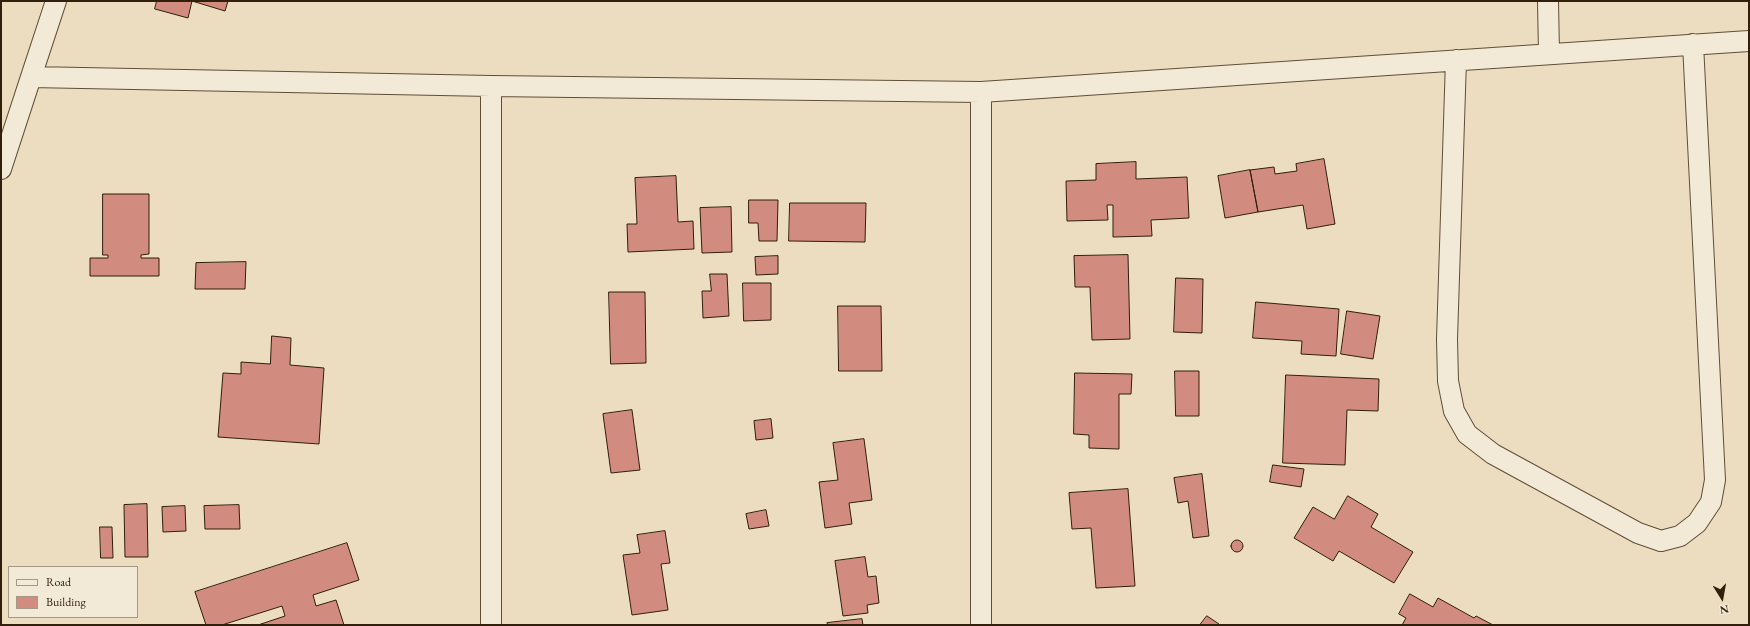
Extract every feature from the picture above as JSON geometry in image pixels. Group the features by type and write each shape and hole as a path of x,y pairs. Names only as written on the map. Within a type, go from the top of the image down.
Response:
{"street":[{"path":"1,169 56,1"},
{"path":"1548,1 1549,54"},
{"path":"31,77 491,86 980,92 1749,41"},
{"path":"1456,60 1447,339 1448,381 1454,412 1467,434 1493,454 1638,533 1661,541 1680,536 1697,523 1711,502 1715,480 1693,44"},
{"path":"491,86 491,625"},
{"path":"980,92 981,625"}],"building":[{"path":"157,1 192,1 188,18 155,9"},
{"path":"192,1 228,1 225,11"},
{"path":"1324,159 1335,224 1307,229 1303,205 1258,212 1250,170 1274,167 1275,174 1297,171 1296,164"},
{"path":"1136,162 1136,179 1187,177 1189,218 1151,220 1152,236 1113,237 1113,205 1107,205 1108,220 1067,221 1066,181 1096,180 1096,164"},
{"path":"1250,170 1258,212 1225,218 1218,176"},
{"path":"676,176 678,222 693,221 694,249 628,252 627,224 637,224 635,178"},
{"path":"103,194 149,194 149,254 141,255 141,258 159,258 159,276 90,276 90,258 108,258 108,255 103,255"},
{"path":"749,200 778,200 777,241 759,241 758,223 749,223"},
{"path":"790,203 866,203 865,242 789,241"},
{"path":"731,207 732,252 702,253 700,208"},
{"path":"1128,255 1130,339 1092,340 1090,287 1075,287 1074,256"},
{"path":"778,256 778,274 756,275 755,257"},
{"path":"246,262 245,289 195,289 196,263"},
{"path":"710,274 727,274 729,316 703,318 702,291 711,291"},
{"path":"1176,278 1203,279 1202,333 1174,332"},
{"path":"743,283 771,283 771,320 744,321"},
{"path":"609,292 645,292 646,363 611,364"},
{"path":"1256,302 1339,309 1336,356 1301,354 1302,341 1253,338"},
{"path":"838,306 881,306 882,371 839,371"},
{"path":"1347,311 1380,316 1373,359 1341,354"},
{"path":"272,336 291,338 290,365 324,368 319,444 218,437 223,373 241,374 241,362 270,364"},
{"path":"1175,371 1199,371 1199,416 1176,416"},
{"path":"1075,373 1132,374 1131,394 1119,394 1119,449 1089,448 1089,435 1074,434"},
{"path":"1286,375 1379,379 1378,411 1347,410 1345,465 1283,463"},
{"path":"632,410 640,470 611,473 603,414"},
{"path":"771,419 773,438 756,440 754,421"},
{"path":"864,439 872,500 849,503 852,524 825,528 819,482 838,480 833,443"},
{"path":"1273,465 1304,469 1301,487 1270,482"},
{"path":"1202,474 1209,536 1193,538 1188,501 1178,503 1174,478"},
{"path":"1128,489 1135,586 1096,588 1091,528 1072,529 1069,493"},
{"path":"1348,496 1378,514 1371,527 1413,552 1394,583 1339,551 1333,561 1294,538 1313,507 1334,519"},
{"path":"147,504 148,557 125,557 124,505"},
{"path":"239,505 240,529 205,529 204,506"},
{"path":"185,506 186,531 163,532 162,507"},
{"path":"766,510 769,526 749,529 746,514"},
{"path":"100,527 112,527 113,558 101,558"},
{"path":"665,531 670,563 661,564 668,610 632,615 623,555 640,553 637,535"},
{"path":"1235,540 1239,540 1243,546 1239,552 1235,552 1231,548 1231,544"},
{"path":"347,543 359,580 313,595 316,606 336,600 344,625 258,625 285,616 282,606 222,625 206,625 195,592"},
{"path":"865,557 868,577 876,576 879,603 867,605 868,613 843,616 835,561"},
{"path":"1410,594 1433,607 1438,598 1474,618 1476,616 1493,625 1402,625 1406,618 1399,614"},
{"path":"1207,616 1219,624 1200,625"},
{"path":"862,619 863,625 828,625 827,623"}]}
